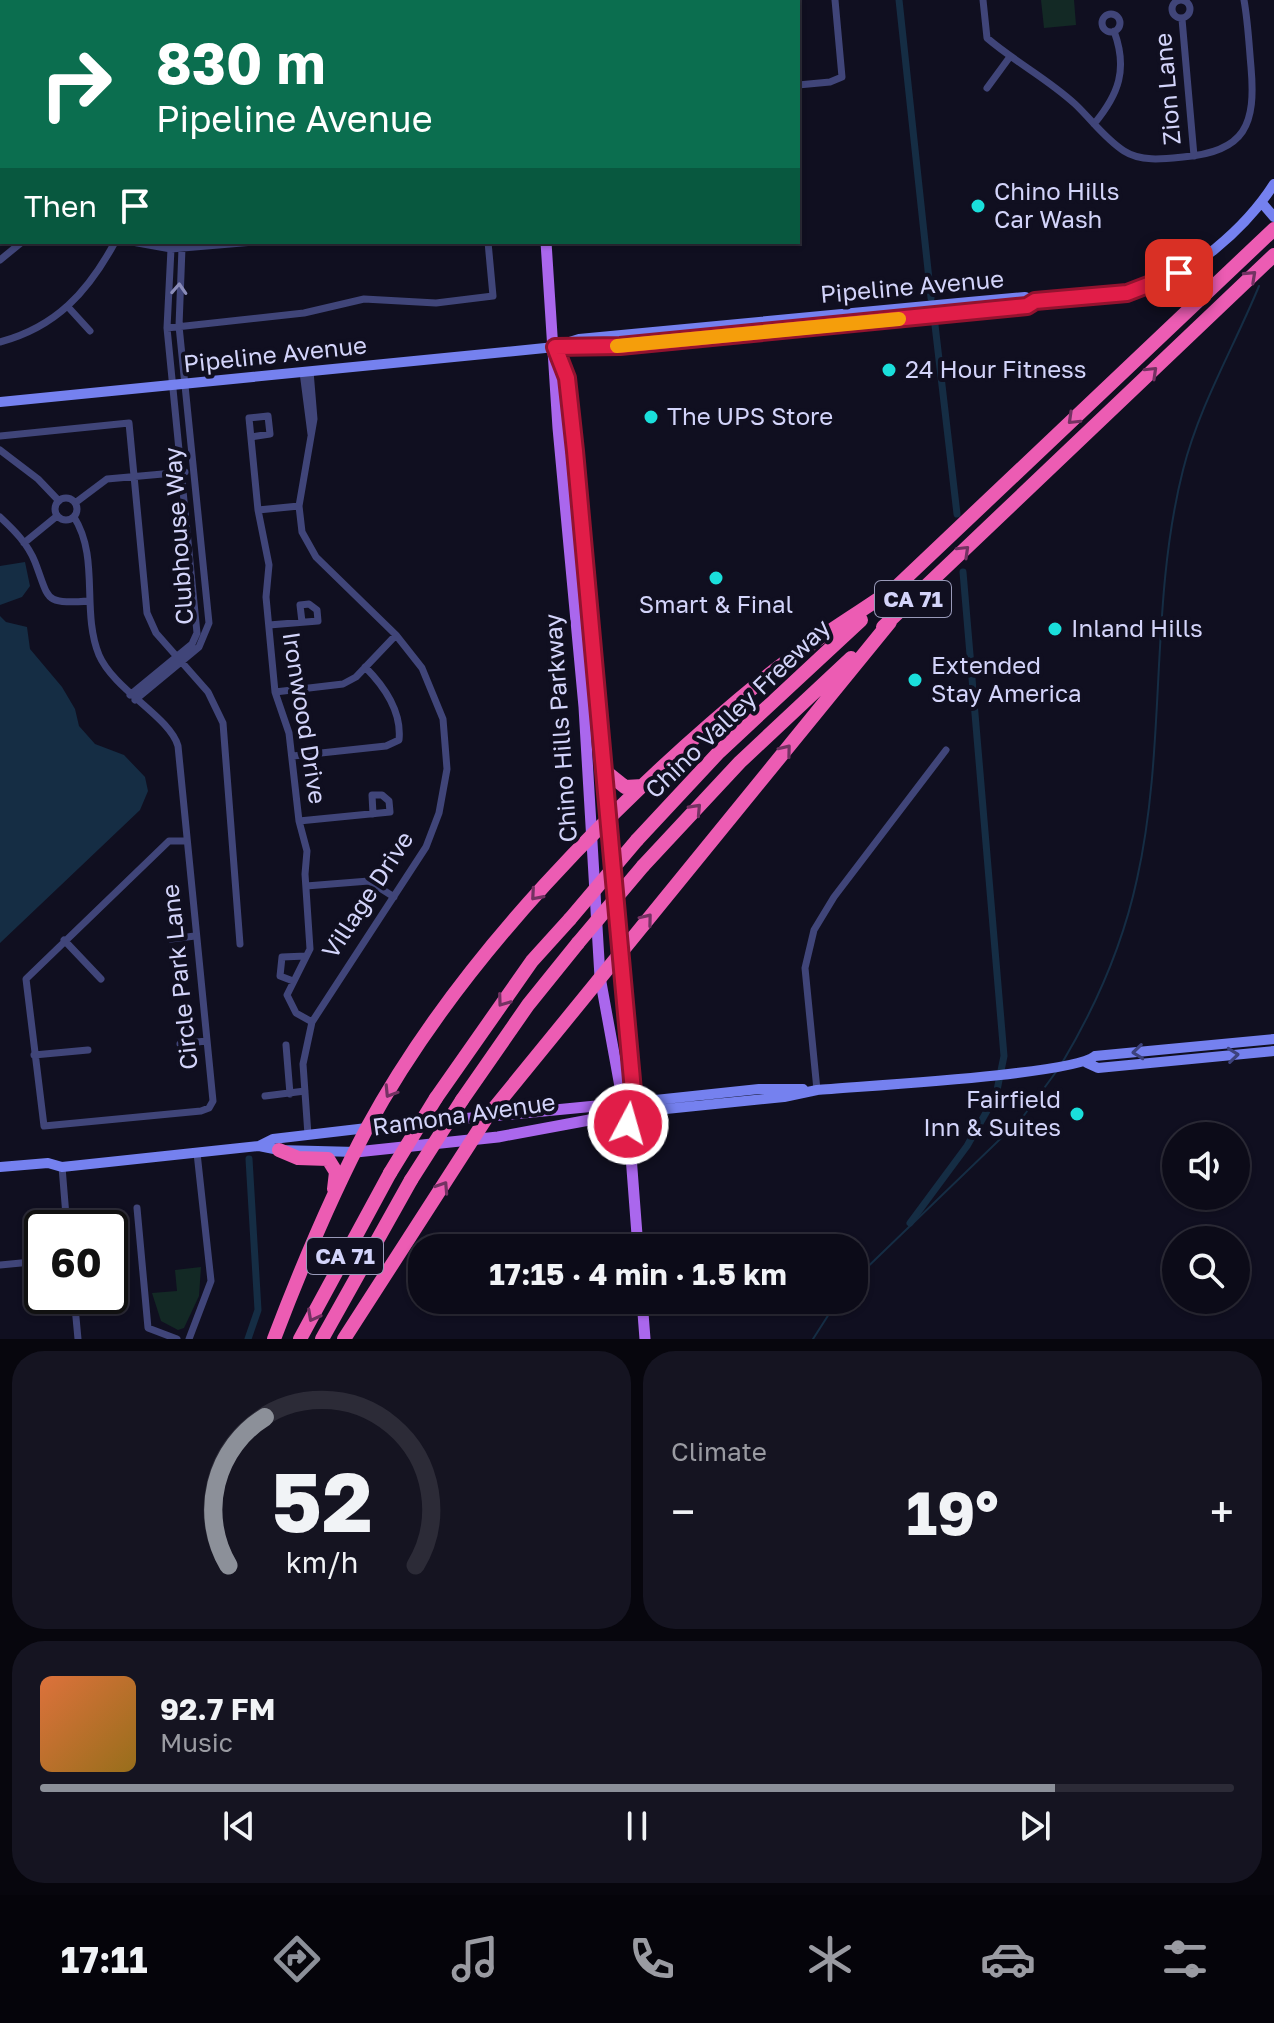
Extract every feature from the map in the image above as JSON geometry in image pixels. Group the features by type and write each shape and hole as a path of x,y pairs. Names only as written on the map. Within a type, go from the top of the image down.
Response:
{"highway":[{"name":"Chino Valley Freeway","path":"300,1339 390,1173 436,1098 532,961 637,840 719,752 1274,229"},
{"name":"Chino Valley Freeway","path":"322,1339 411,1180 462,1100 528,1005 643,866 740,762 1274,255"},
{"path":"274,1339 325,1217 367,1128 415,1051 491,949 551,878 643,786 768,675 896,587"},
{"path":"344,1339 487,1117 890,622"},
{"path":"605,771 625,787 643,786"},
{"path":"279,1150 298,1158 328,1159 334,1165 337,1178 325,1217"}],"main road":[{"name":"Pipeline Avenue","path":"0,402 555,347 579,339 926,311 1027,306 1035,301 1127,293 1160,283 1189,266 1262,203 1274,184"},
{"path":"1262,203 1274,205"},
{"path":"1262,203 1274,217"},
{"name":"Chino Hills Parkway","path":"546,244 557,413 584,707 600,977 627,1108 637,1234"},
{"name":"Chino Hills Parkway","path":"555,347 567,378 622,949 633,1091 627,1108"},
{"name":"Ramona Avenue","path":"1087,1063 1095,1056 1274,1039"},
{"path":"1192,1047 1193,1059"},
{"name":"Ramona Avenue","path":"259,1146 273,1139 367,1128 627,1108 782,1088 817,1090 983,1076 1087,1063 1098,1068 1274,1051"},
{"name":"Ramona Avenue","path":"0,1167 48,1163 62,1167 259,1146 279,1150 356,1152 473,1141 627,1108"},
{"path":"63,1179 71,1169 85,1164"},
{"path":"643,1314 645,1339"}],"street":[{"path":"800,85 830,82 842,77 835,0"},
{"path":"983,0 987,38 1009,58 1074,103 1124,151 1143,158 1194,156 1228,147 1246,128 1254,107 1244,0"},
{"name":"Zion Lane","path":"1182,19 1194,156"},
{"path":"1094,124 1111,104 1122,74 1114,31"},
{"path":"987,88 1009,58"},
{"path":"0,260 20,244"},
{"path":"0,342 22,336 69,308 96,276 114,244"},
{"path":"143,244 171,249 230,244"},
{"path":"167,328 304,313 364,299 436,303 493,296 488,244"},
{"name":"Clubhouse Way","path":"132,697 199,647 209,623 179,326 182,248"},
{"name":"Clubhouse Way","path":"171,249 167,328 198,629 195,641 179,660"},
{"path":"69,308 90,331"},
{"name":"Village Drive","path":"306,372 314,430 299,506 302,532 316,557 396,635 422,668 443,719 447,769 439,813 426,847 312,1022 303,1064 308,1135"},
{"path":"0,436 129,423 147,613 156,633 214,701 226,733 240,944"},
{"name":"Ironwood Drive","path":"251,437 258,510 269,565 269,625 275,692 293,756 299,821 307,851 310,949 293,981"},
{"path":"0,450 38,479 59,501"},
{"path":"75,503 67,498 59,501 55,508 57,516 65,520 74,517 75,503 107,479 195,472"},
{"path":"258,510 299,506"},
{"path":"24,543 57,516"},
{"path":"0,517 24,543 36,565 42,588 51,598 62,603 90,601"},
{"name":"Circle Park Lane","path":"74,517 85,541 90,601 100,656 132,697 176,738 213,1101 209,1108 44,1126 26,979 169,841 186,841"},
{"path":"269,625 302,622"},
{"path":"275,692 343,684 365,667 396,635"},
{"path":"293,756 386,746 399,740 400,729 387,692 365,667"},
{"path":"817,1090 805,968 814,930 834,897 946,750"},
{"path":"299,821 373,814"},
{"path":"306,886 369,881 394,897"},
{"path":"171,939 195,936"},
{"path":"64,940 101,979"},
{"path":"306,956 282,957 280,976 293,981 287,995 296,1013 312,1022"},
{"path":"180,1044 206,1041"},
{"path":"286,1045 290,1094"},
{"path":"34,1055 88,1050"},
{"path":"265,1096 305,1091"},
{"path":"189,1339 211,1281 197,1153"},
{"path":"62,1167 66,1210"},
{"path":"137,1208 148,1328 177,1339"},
{"path":"0,1265 24,1263"},
{"path":"76,1314 78,1339"}],"green space":[{"path":"1041,0 1074,0 1076,25 1044,28"},
{"path":"201,1267 199,1296 184,1328 178,1330 161,1321 152,1293 177,1291 175,1270"}],"water":[{"path":"25,562 30,586 22,597 0,605 0,566"},
{"path":"0,616 6,622 27,627 30,649 62,687 75,709 79,726 95,744 124,755 145,777 148,791 140,810 0,943"}],"waterway":[{"path":"899,0 931,298"},
{"path":"1062,1063 1107,974 1137,879 1152,777 1166,572 1172,521 1183,470 1207,400 1259,286"},
{"path":"935,325 957,514"},
{"path":"910,1223 967,1146 996,1095 1004,1056 963,572"},
{"path":"868,1266 1022,1118 1056,1072"},
{"path":"248,1339 258,1310 249,1159"},
{"path":"813,1339 829,1314"}],"slow traffic":[{"path":"617,346 899,319"}],"place":[{"name":"Chino Hills Car Wash","path":"978,206"},
{"name":"24 Hour Fitness","path":"889,370"},
{"name":"The UPS Store","path":"651,417"},
{"name":"Smart & Final","path":"716,578"},
{"name":"Inland Hills","path":"1055,629"},
{"name":"Extended Stay America","path":"915,680"},
{"name":"Fairfield Inn & Suites","path":"1077,1114"}],"route":[{"path":"628,1124 627,1103 633,1091 622,949 567,378 555,347 620,346 1027,306 1035,301 1137,291 1179,273"}]}
